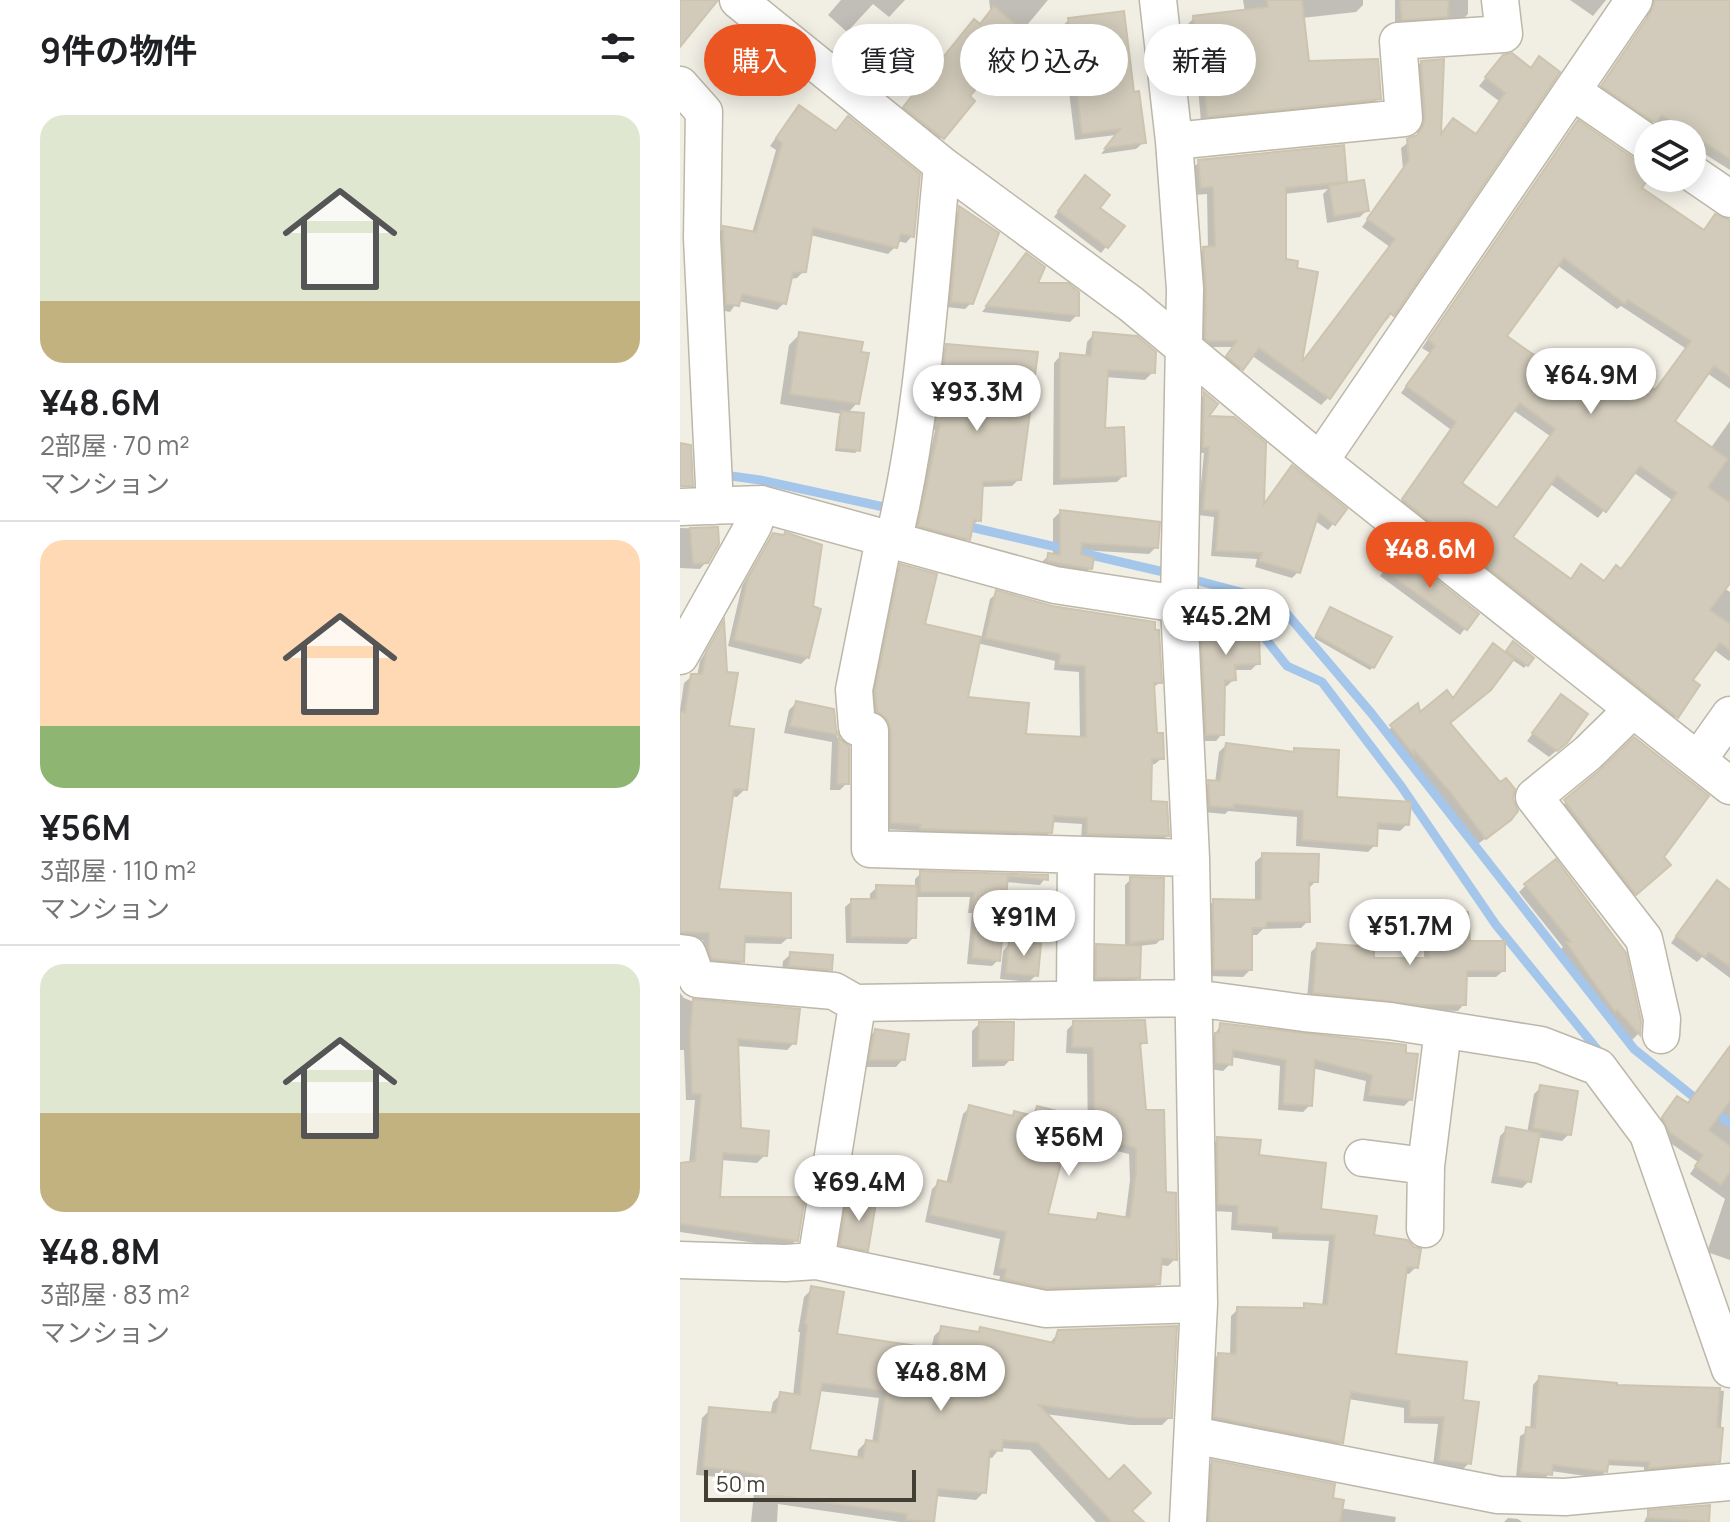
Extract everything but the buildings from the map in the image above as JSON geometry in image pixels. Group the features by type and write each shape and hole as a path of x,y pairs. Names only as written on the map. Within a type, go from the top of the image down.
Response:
{"street":[{"path":"738,0 942,165 1131,304 1320,461 1730,786"},
{"path":"1158,0 1174,141 1185,289 1179,604 1191,858 1199,1304 1188,1522"},
{"path":"1174,141 1404,118 1398,41 1504,34 1500,0"},
{"path":"1320,461 1631,1"},
{"path":"680,85 704,112 698,506 761,504 890,533 1055,585 1179,604"},
{"path":"1572,91 1634,133"},
{"path":"942,165 927,324 890,533 854,690 857,727 870,731 870,849 1191,858"},
{"path":"1706,183 1730,199"},
{"path":"680,656 753,526 761,504"},
{"path":"1633,709 1588,753 1534,797 1644,939 1662,1019 1661,1035"},
{"path":"1698,760 1730,715"},
{"path":"1075,1000 1076,855"},
{"path":"680,953 688,954 697,979 834,991 855,1003 1194,998 1390,1021 1541,1045 1598,1067 1648,1134 1730,1369"},
{"path":"816,1261 855,1003"},
{"path":"1425,1229 1426,1166 1443,1030"},
{"path":"1363,1158 1426,1166"},
{"path":"680,1260 816,1261 1045,1309 1199,1304"},
{"path":"1193,1435 1498,1495 1566,1514 1730,1482"}],"waterway":[{"path":"724,475 893,509"},
{"path":"962,525 1168,573"},
{"path":"1195,580 1263,598 1287,614 1372,714 1634,1049 1700,1102"},
{"path":"1189,614 1260,632 1287,666 1322,682 1401,786 1496,925 1601,1054"},
{"path":"1712,1111 1730,1123"}]}
